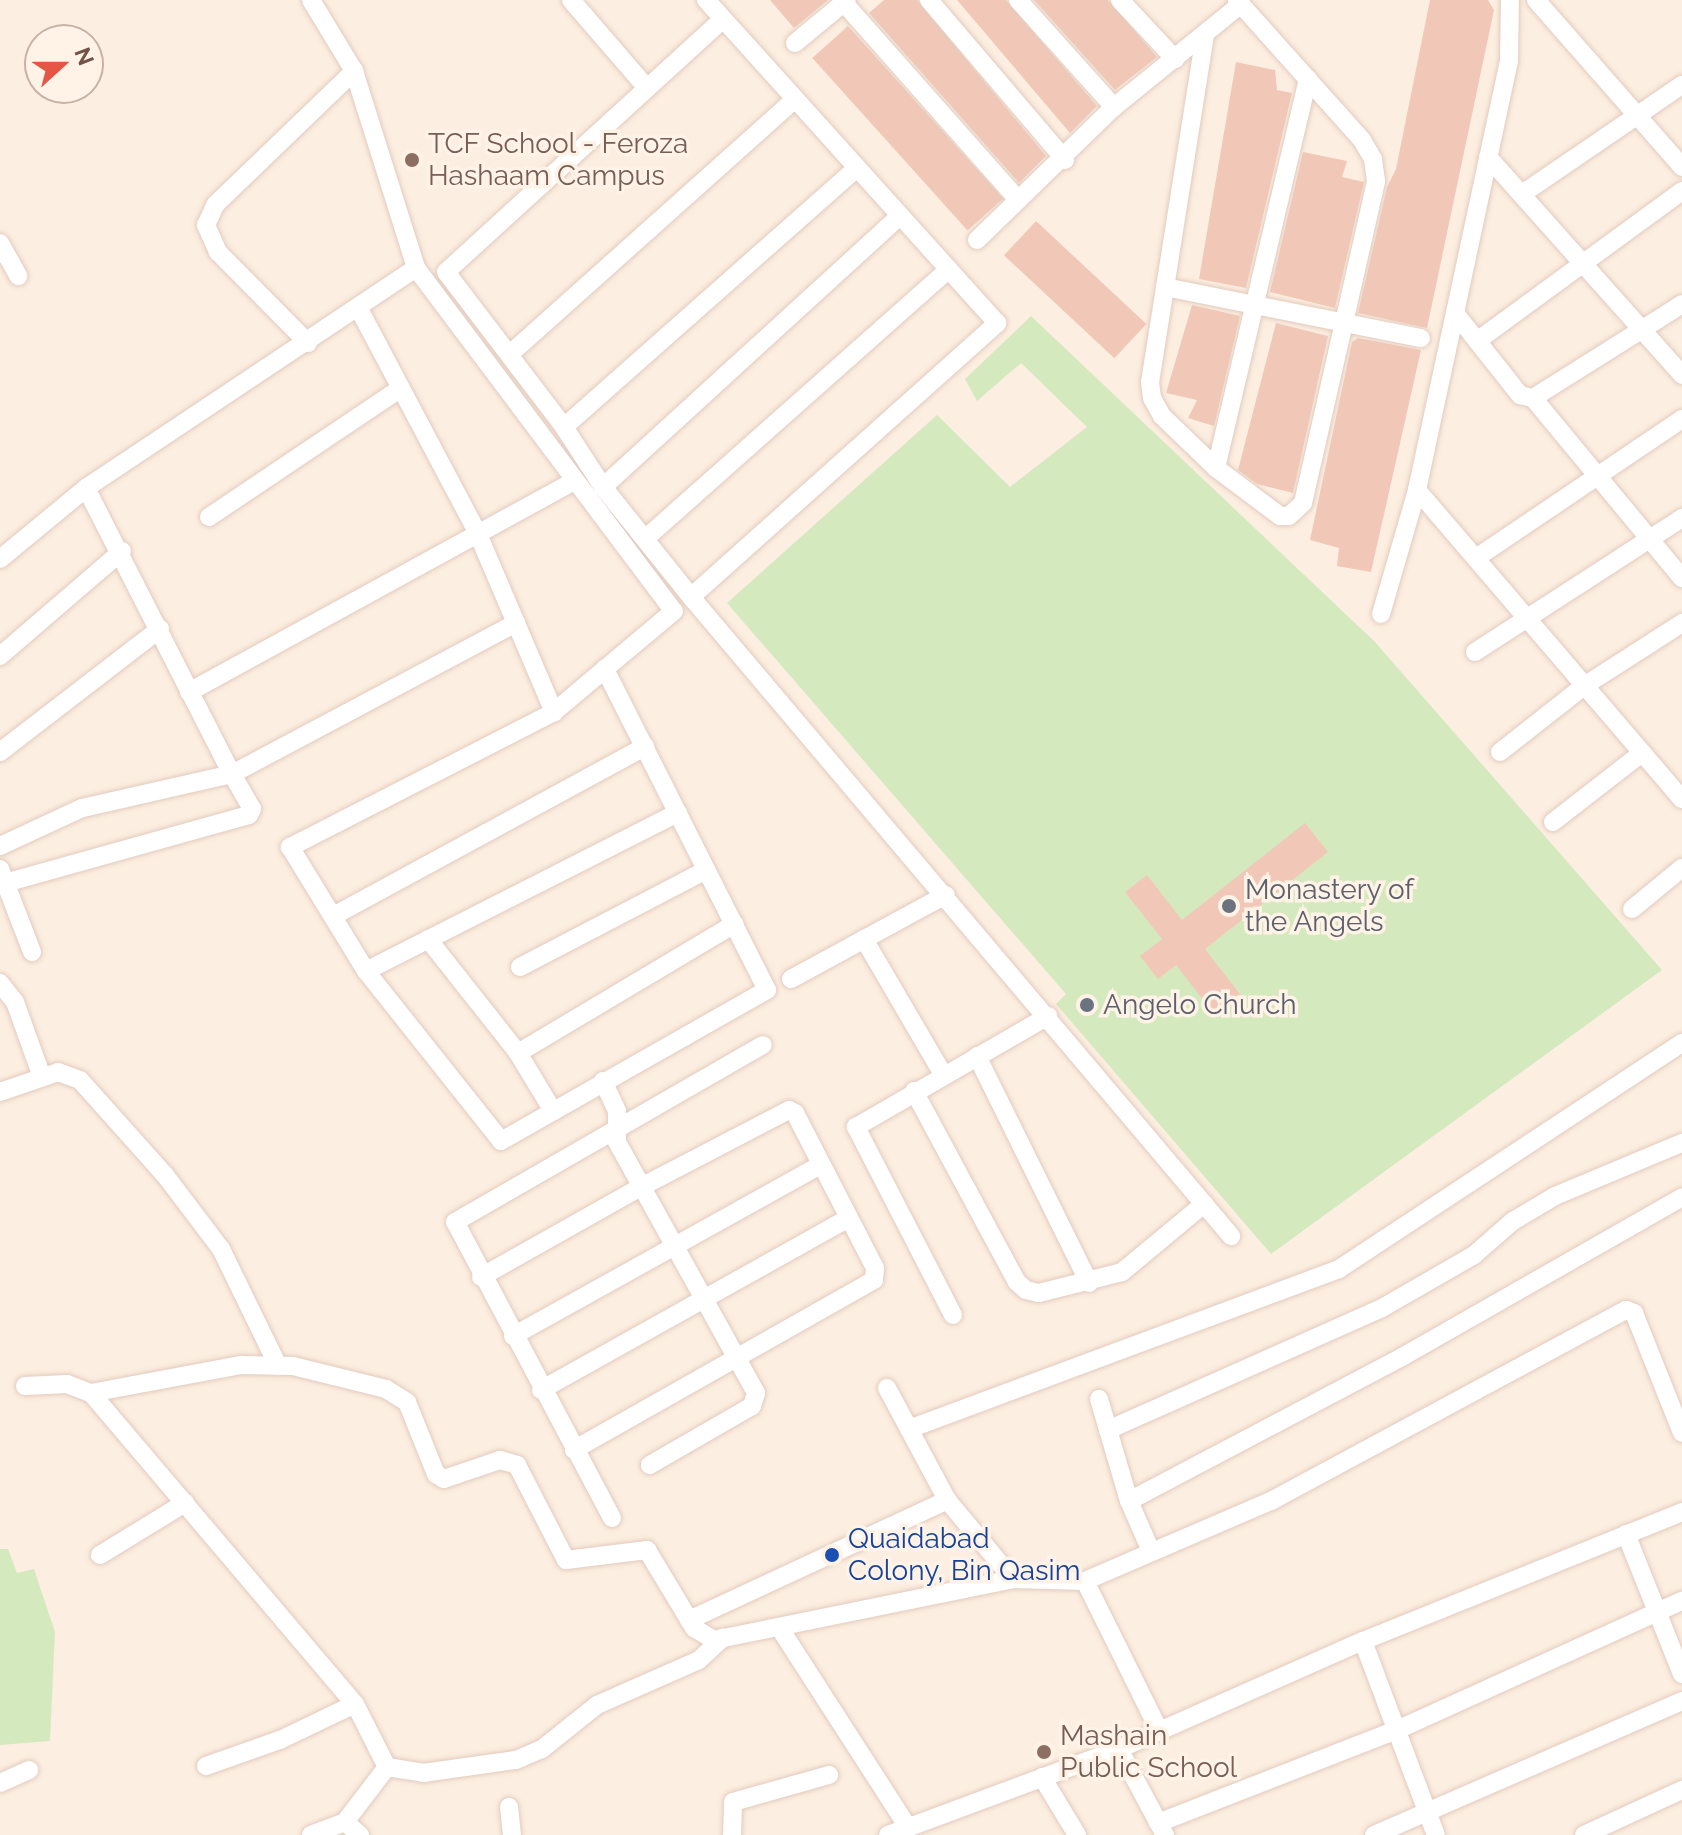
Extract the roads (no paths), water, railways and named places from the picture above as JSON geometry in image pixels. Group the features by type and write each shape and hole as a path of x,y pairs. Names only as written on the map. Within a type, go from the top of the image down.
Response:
{"street":[{"path":"311,0 354,71 416,268 674,611 605,669 554,712 290,847 335,915 366,971 501,1141 767,990 605,669"},
{"path":"571,0 647,88"},
{"path":"691,597 997,323 706,0"},
{"path":"929,0 1065,160"},
{"path":"1018,0 1114,107"},
{"path":"1120,0 1175,59"},
{"path":"1381,614 1417,490 1509,61 1510,0"},
{"path":"1536,0 1639,114 1682,167"},
{"path":"795,43 846,1 1018,200"},
{"path":"977,240 1065,160 1114,107 1205,35 1239,2 1362,140 1375,170 1345,321 1297,510 1280,516 1216,468 1162,416 1152,398 1150,382 1205,35"},
{"path":"723,19 446,272 564,427 603,487 691,597 946,895 1231,1236"},
{"path":"308,343 218,252 206,225 216,204 354,71"},
{"path":"1216,468 1308,79"},
{"path":"1522,194 1682,85"},
{"path":"510,354 795,99"},
{"path":"1488,157 1682,375"},
{"path":"564,427 857,168"},
{"path":"1477,341 1682,191"},
{"path":"603,487 900,216"},
{"path":"0,243 18,276"},
{"path":"0,559 86,488 359,309 416,268"},
{"path":"646,538 949,269"},
{"path":"1165,287 1421,338"},
{"path":"1533,398 1682,304"},
{"path":"359,309 478,534 554,712"},
{"path":"1455,313 1520,395 1533,398 1682,578"},
{"path":"209,517 401,388"},
{"path":"1476,558 1682,419"},
{"path":"189,692 575,481"},
{"path":"32,952 3,876 249,815 252,809 189,692 122,551 86,488"},
{"path":"1417,490 1682,799"},
{"path":"1475,652 1682,518"},
{"path":"0,656 122,551"},
{"path":"0,846 82,808 232,774 516,623"},
{"path":"1500,752 1584,686 1682,623"},
{"path":"0,752 160,629"},
{"path":"335,915 645,747"},
{"path":"1553,822 1642,753"},
{"path":"366,971 678,813"},
{"path":"1632,909 1682,868"},
{"path":"520,967 706,870"},
{"path":"791,979 946,895"},
{"path":"518,1053 734,924"},
{"path":"428,939 518,1053 553,1111"},
{"path":"864,939 943,1074"},
{"path":"0,983 15,1002 42,1077"},
{"path":"953,1315 857,1134 860,1122 1048,1016"},
{"path":"909,1429 1339,1269 1682,1043"},
{"path":"612,1518 454,1226 457,1217 763,1045"},
{"path":"977,1056 1089,1283"},
{"path":"0,1092 58,1072 73,1075 165,1175 221,1249 278,1366"},
{"path":"603,1081 617,1111 615,1127 641,1187 756,1393 752,1406 650,1465"},
{"path":"914,1091 1017,1282 1039,1293 1089,1283 1122,1272 1204,1204"},
{"path":"481,1277 641,1187 789,1110 820,1165 875,1268 874,1280 574,1450"},
{"path":"1108,1430 1382,1308 1474,1255 1513,1221 1555,1196 1682,1143"},
{"path":"513,1336 820,1165"},
{"path":"1129,1501 1402,1357 1682,1197"},
{"path":"541,1390 847,1219"},
{"path":"91,1393 241,1365 278,1366 386,1389 407,1402 436,1474 444,1479 500,1460 517,1465 566,1560 647,1550 689,1620 703,1637 723,1638 1013,1579 1085,1581 1271,1501 1626,1310 1634,1313 1675,1393 1682,1433"},
{"path":"25,1386 67,1384 91,1393 355,1704 387,1767"},
{"path":"887,1388 947,1500 1013,1579"},
{"path":"1099,1399 1129,1501 1151,1551"},
{"path":"689,1620 947,1500"},
{"path":"100,1555 185,1503"},
{"path":"888,1835 922,1827 1119,1749 1363,1641 1682,1512"},
{"path":"1626,1534 1682,1674"},
{"path":"1085,1581 1159,1730"},
{"path":"1119,1749 1162,1829 1397,1730 1682,1601"},
{"path":"779,1627 922,1827"},
{"path":"387,1767 423,1773 516,1760 542,1749 597,1705 699,1660 723,1638"},
{"path":"1363,1641 1436,1835"},
{"path":"1374,1835 1682,1701"},
{"path":"206,1766 280,1740 355,1704"},
{"path":"311,1835 345,1822 387,1767"},
{"path":"0,1783 29,1770"},
{"path":"732,1835 733,1802 829,1775"},
{"path":"1042,1777 1077,1835"},
{"path":"1584,1835 1682,1790"},
{"path":"509,1807 512,1835"},
{"path":"345,1822 360,1835"}],"place":[{"name":"TCF School - Feroza Hashaam Campus","path":"412,160"},
{"name":"Monastery of the Angels","path":"1229,906"},
{"name":"Angelo Church","path":"1087,1005"},
{"name":"Quaidabad Colony, Bin Qasim","path":"832,1555"},
{"name":"Mashain Public School","path":"1044,1752"}]}
